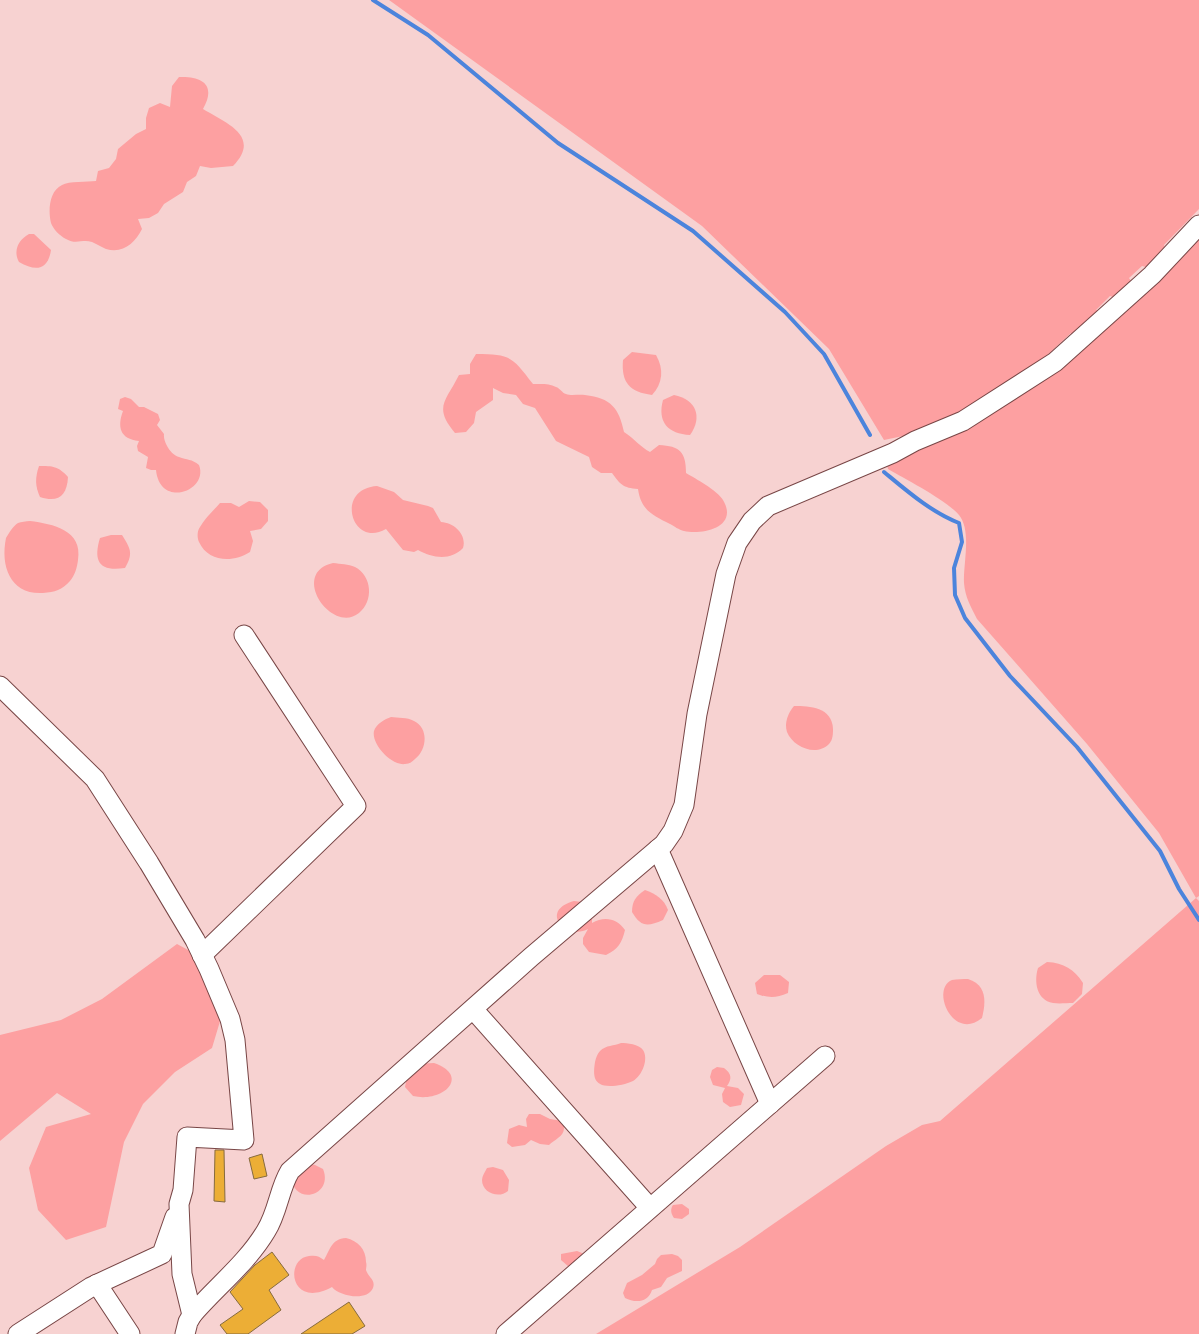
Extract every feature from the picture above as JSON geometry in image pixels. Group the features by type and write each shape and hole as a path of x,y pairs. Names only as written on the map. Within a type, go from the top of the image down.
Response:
{"lane":[{"path":"185,1334 192,1315 248,1254 266,1231 280,1202 284,1181 290,1171 472,1009 658,849 673,831 684,805 697,714 726,574 737,543 752,521 768,506 962,421 1055,362 1152,275 1199,225"},
{"path":"202,955 356,806 244,635"},
{"path":"0,686 95,779 149,863 202,955 230,1019 235,1040 244,1140 187,1137 183,1190 162,1254 97,1284 18,1334"},
{"path":"658,849 770,1104"},
{"path":"472,1009 650,1208"},
{"path":"506,1334 825,1056"},
{"path":"179,1204 182,1274 192,1315"},
{"path":"97,1284 130,1334"}],"shaded area":[{"path":"389,0 1199,0 1199,209 1164,245 1168,257 1199,234 1199,896 1196,898 1159,833 1087,744 977,619 965,588 966,539 963,522 959,515 936,497 888,469 886,462 950,422 922,432 884,440 829,349 702,226","holes":["1142,266 1154,269 1099,311 1096,310 1110,296 1116,298 1133,284 1129,278","1071,333 1072,335 1048,371 1042,360"]},
{"path":"179,77 195,78 205,84 208,94 203,109 238,132 244,146 241,156 233,166 211,168 200,166 196,176 187,182 183,192 164,204 158,213 149,218 138,219 142,229 136,239 123,249 106,249 92,242 73,242 61,236 53,228 50,218 50,207 54,192 65,184 96,181 98,171 109,168 116,159 118,149 136,134 146,129 146,118 149,108 160,103 170,107 172,86"},
{"path":"29,234 34,234 51,250 47,262 40,267 36,268 25,265 19,262 17,258 16,254 19,243"},
{"path":"632,352 656,355 659,360 660,381 652,395 638,392 628,385 625,380 623,360"},
{"path":"476,354 504,356 510,359 533,384 550,385 566,394 594,396 607,402 616,411 624,432 650,452 659,445 677,449 685,460 686,473 711,489 723,500 727,509 723,523 709,530 692,532 680,530 658,518 645,507 639,496 638,489 622,485 612,473 601,473 592,467 589,457 556,441 535,408 523,404 516,395 503,393 493,388 493,400 476,412 474,423 466,432 455,433 445,417 444,404 459,375 470,374 470,364"},
{"path":"674,395 688,400 695,410 696,422 690,435 670,429 663,420 663,400"},
{"path":"125,397 131,399 139,407 144,407 158,414 160,420 157,425 164,434 170,451 176,456 199,465 200,474 197,482 191,488 183,492 174,492 166,489 159,482 156,470 146,468 148,457 138,451 139,441 128,438 120,427 123,411 118,409 120,399"},
{"path":"39,466 55,467 68,477 66,489 57,498 46,499 40,497 36,482"},
{"path":"377,486 394,492 403,500 433,508 441,522 459,530 464,543 463,548 453,555 441,557 429,555 418,550 414,552 403,550 386,529 374,533 364,531 357,525 353,516 352,506 355,497 364,490"},
{"path":"249,501 260,502 268,510 268,521 261,529 250,531 253,541 250,552 243,556 229,559 222,559 208,554 203,549 198,537 199,529 204,520 220,503 231,503 239,507"},
{"path":"30,521 48,524 64,530 76,542 78,560 76,571 70,581 58,590 43,593 32,592 23,589 10,577 5,559 6,538 18,523"},
{"path":"122,535 129,547 130,554 125,568 109,568 100,563 98,559 97,553 100,538"},
{"path":"333,563 355,567 361,571 368,582 369,596 364,608 359,613 348,618 337,616 327,609 319,600 315,589 315,578 320,569"},
{"path":"794,706 813,707 829,716 833,729 832,739 829,744 824,748 812,750 805,749 794,742 787,732 786,722"},
{"path":"391,717 405,718 419,724 424,734 425,739 422,750 409,763 400,764 394,762 379,748 376,742 374,736 375,728 381,722"},
{"path":"645,890 659,897 666,906 668,910 663,920 653,924 645,924 638,921 632,912 635,899"},
{"path":"1196,898 1199,901 1199,1334 596,1334 740,1247 886,1146 922,1125 940,1121"},
{"path":"574,901 582,902 592,912 592,923 601,919 610,919 622,926 625,930 624,935 614,950 606,955 589,952 583,944 583,938 588,929 580,932 572,931 560,923 557,917 558,911 563,906"},
{"path":"177,944 216,965 224,1008 212,1048 175,1072 143,1104 124,1142 106,1227 66,1240 38,1210 29,1168 46,1127 91,1114 57,1093 0,1141 0,1035 61,1020 102,999"},
{"path":"1047,962 1068,968 1083,983 1082,994 1073,1003 1053,1003 1047,1001 1040,994 1036,979 1038,968"},
{"path":"764,975 780,975 789,982 788,993 772,997 757,994 755,983"},
{"path":"968,979 979,985 984,995 982,1018 971,1024 962,1023 954,1019 944,1002 943,993 946,985 952,980"},
{"path":"621,1043 636,1045 643,1050 645,1062 642,1071 636,1079 628,1083 604,1086 597,1082 594,1075 597,1055 605,1048"},
{"path":"434,1063 445,1068 451,1075 452,1081 449,1087 434,1096 413,1096 405,1087 408,1072 416,1064"},
{"path":"717,1067 724,1068 730,1074 730,1081 727,1086 738,1088 744,1094 741,1105 730,1107 723,1102 722,1094 725,1088 713,1085 710,1077 712,1070"},
{"path":"529,1114 540,1114 550,1119 562,1121 564,1126 563,1133 549,1145 531,1140 525,1145 512,1147 507,1143 509,1129 519,1125 527,1127 526,1119"},
{"path":"310,1164 323,1169 325,1178 323,1186 318,1191 305,1195 298,1192 293,1186 291,1176"},
{"path":"493,1167 503,1170 509,1180 508,1191 496,1194 488,1191 483,1185 482,1177 487,1168"},
{"path":"682,1204 689,1209 689,1214 682,1219 674,1218 671,1212 673,1205"},
{"path":"346,1238 358,1243 365,1253 366,1270 374,1285 370,1292 365,1295 353,1296 341,1293 332,1287 318,1292 307,1292 300,1288 295,1281 294,1273 296,1265 301,1259 314,1256 324,1260 337,1240"},
{"path":"577,1251 582,1253 585,1258 569,1267 561,1260 561,1254"},
{"path":"672,1254 682,1260 682,1271 667,1278 661,1287 652,1290 644,1300 633,1301 625,1298 623,1293 627,1283 642,1275 655,1264 661,1255"}],"building":[{"path":"215,1150 224,1150 225,1202 214,1201"},
{"path":"262,1154 267,1176 254,1179 249,1158"},
{"path":"272,1252 289,1275 269,1290 281,1310 248,1334 227,1334 220,1325 243,1309 230,1292 255,1265"},
{"path":"349,1302 365,1326 352,1334 301,1334"}],"waterway":[{"path":"373,0 428,35 558,143 693,231 785,312 824,354 870,435"},
{"path":"884,472 929,507 959,523 962,542 954,568 955,595 965,618 1010,676 1077,747 1160,851 1179,889 1199,920"}]}
